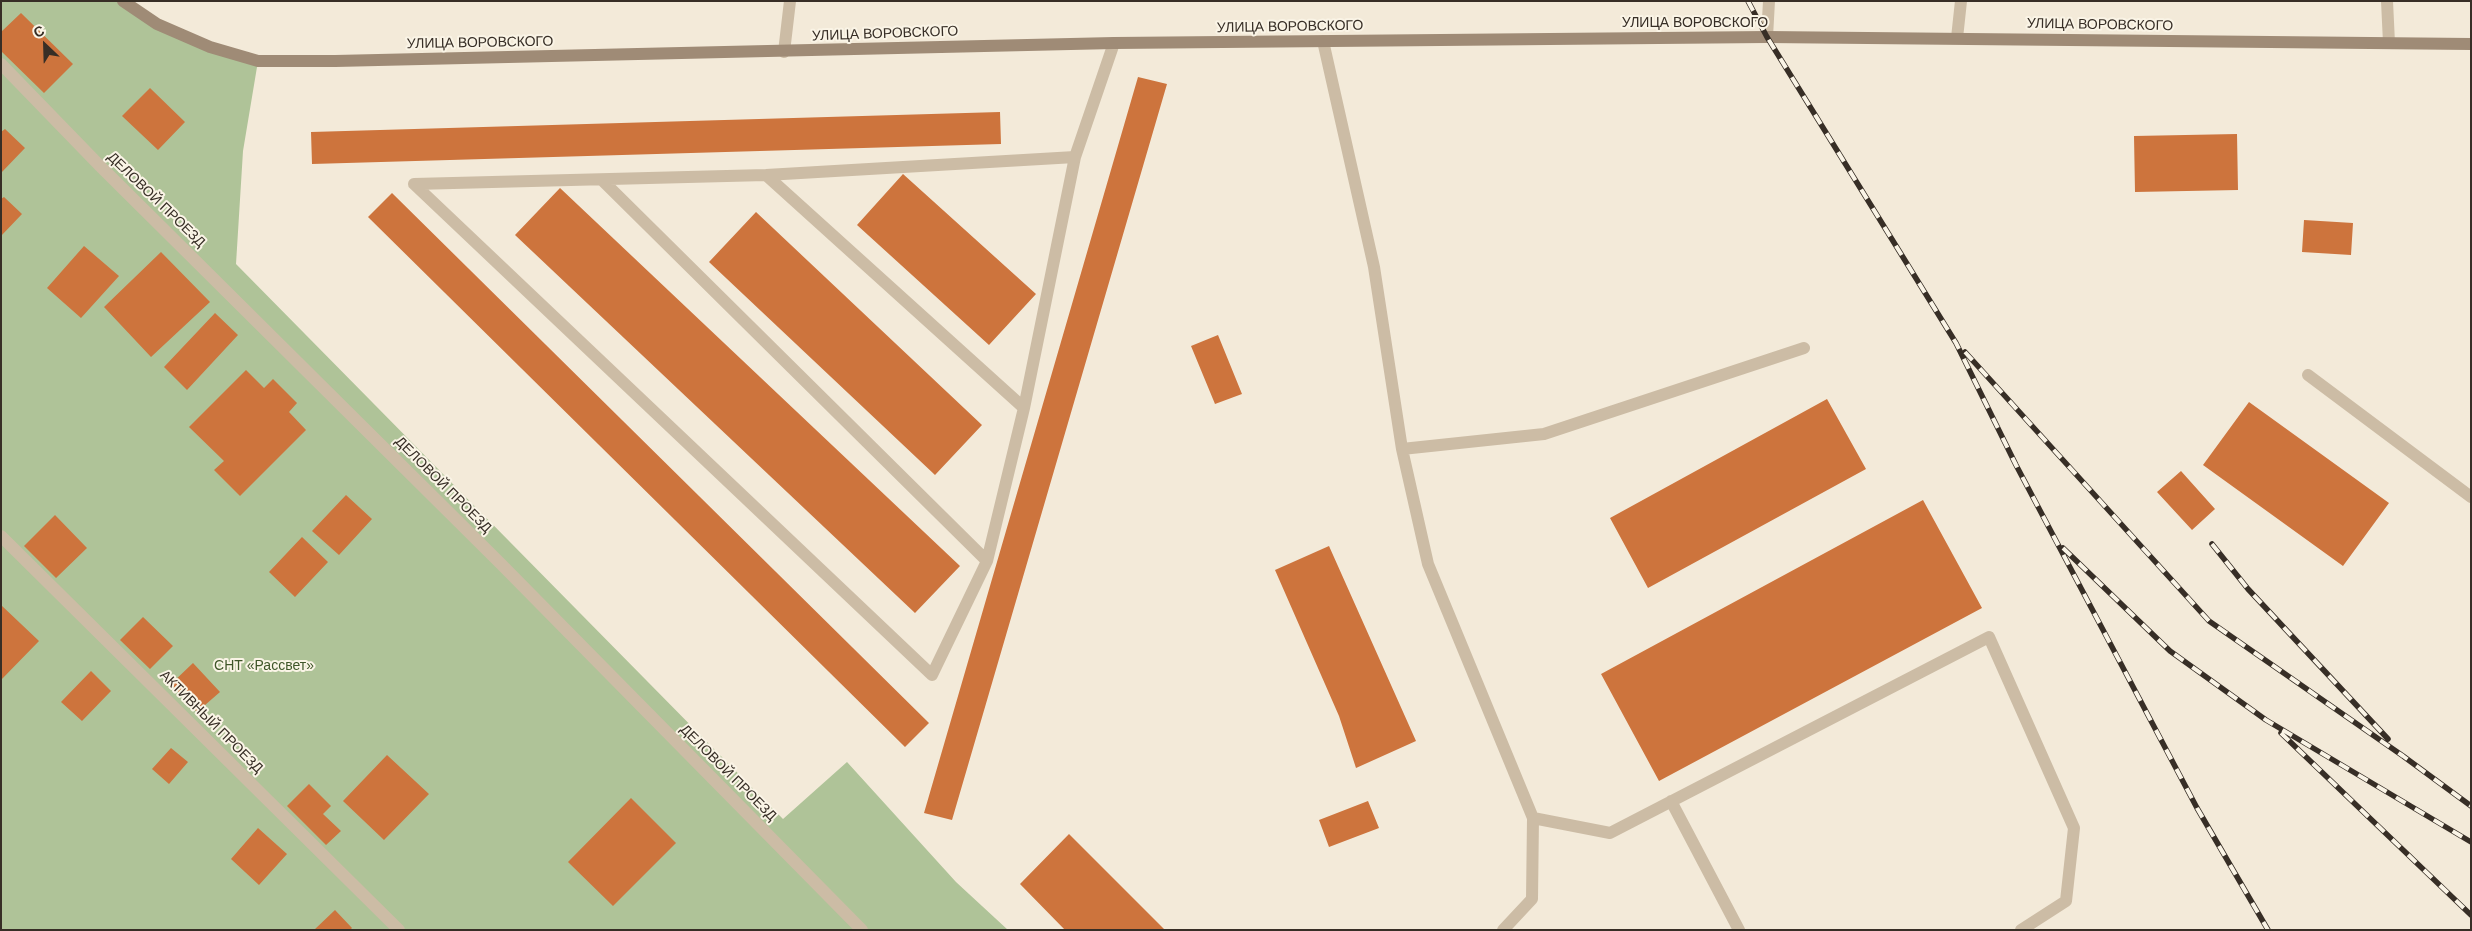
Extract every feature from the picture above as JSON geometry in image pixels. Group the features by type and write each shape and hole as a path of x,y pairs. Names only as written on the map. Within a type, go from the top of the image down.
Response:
{"street":[{"name":"УЛИЦА ВОРОВСКОГО","path":"123,1 157,24 210,47 258,61 1114,44 1767,37 2471,44"}],"lane":[{"path":"784,52 790,1"},
{"path":"1767,37 1769,1"},
{"path":"1957,38 1961,1"},
{"path":"2387,1 2389,43"},
{"path":"1323,41 1374,267 1402,449 1428,564 1533,818 1532,899 1503,930"},
{"path":"1075,157 766,175 414,184 932,674 987,561 1024,408 1075,157 1114,44"},
{"name":"ДЕЛОВОЙ ПРОЕЗД","path":"1,64 100,166 501,564 862,930"},
{"path":"766,175 1024,408"},
{"path":"602,180 987,561"},
{"path":"1402,449 1544,434 1804,348"},
{"path":"2308,375 2471,498"},
{"name":"АКТИВНЫЙ ПРОЕЗД","path":"1,536 400,930"},
{"path":"1533,818 1610,832 1989,637 2074,828 2066,901 2020,930"},
{"path":"1672,801 1739,930"}],"green space":[{"name":"СНТ «Рассвет»","path":"1,1 123,1 157,24 258,61 243,151 236,264 783,819 847,762 956,882 1008,930 1,930"}],"building":[{"path":"21,13 73,64 44,93 1,51 1,32"},
{"path":"1138,77 1167,84 952,820 924,813"},
{"path":"150,88 185,122 158,150 122,116"},
{"path":"1000,112 1001,144 312,164 311,132"},
{"path":"5,129 25,148 1,173 1,132"},
{"path":"2237,134 2238,190 2135,192 2134,136"},
{"path":"903,174 1036,294 989,345 857,225"},
{"path":"560,188 960,566 915,613 515,235"},
{"path":"392,193 929,723 905,747 368,217"},
{"path":"4,197 22,214 1,236 1,199"},
{"path":"756,212 982,425 935,475 709,262"},
{"path":"2304,220 2353,223 2351,255 2302,252"},
{"path":"84,246 119,276 81,318 47,288"},
{"path":"161,252 210,302 151,357 104,307"},
{"path":"215,313 238,335 187,390 164,367"},
{"path":"1218,335 1242,394 1215,404 1191,346"},
{"path":"246,370 264,388 273,379 297,403 289,412 306,430 240,496 214,470 224,461 189,427"},
{"path":"1827,399 1866,469 1648,588 1610,518"},
{"path":"2249,402 2389,503 2343,566 2203,465"},
{"path":"2181,471 2215,509 2192,530 2157,492"},
{"path":"346,495 372,519 339,555 312,531"},
{"path":"1923,500 1982,608 1659,781 1601,674"},
{"path":"55,515 87,548 56,578 24,546"},
{"path":"302,537 328,562 295,597 269,572"},
{"path":"1329,546 1416,741 1356,768 1339,716 1275,570"},
{"path":"1,605 39,641 1,680"},
{"path":"143,617 173,646 150,669 120,640"},
{"path":"193,663 220,692 197,712 171,684"},
{"path":"91,671 111,691 82,721 61,702"},
{"path":"171,748 188,762 169,784 152,769"},
{"path":"387,755 429,794 384,840 343,801"},
{"path":"309,784 331,806 323,814 341,831 326,845 287,806"},
{"path":"631,798 676,843 613,906 568,862"},
{"path":"1368,801 1379,828 1329,847 1319,820"},
{"path":"258,828 287,854 259,885 231,859"},
{"path":"1069,834 1165,930 1065,930 1020,884"},
{"path":"335,910 352,928 350,930 314,930"}],"railway":[{"path":"1748,1 1767,37 1956,343 2016,465 2197,808 2268,930"},
{"path":"1965,352 2209,621 2403,756 2471,806"},
{"path":"2212,544 2248,589 2388,739"},
{"path":"2063,548 2170,651 2266,720 2471,842"},
{"path":"2281,733 2471,915"}]}
